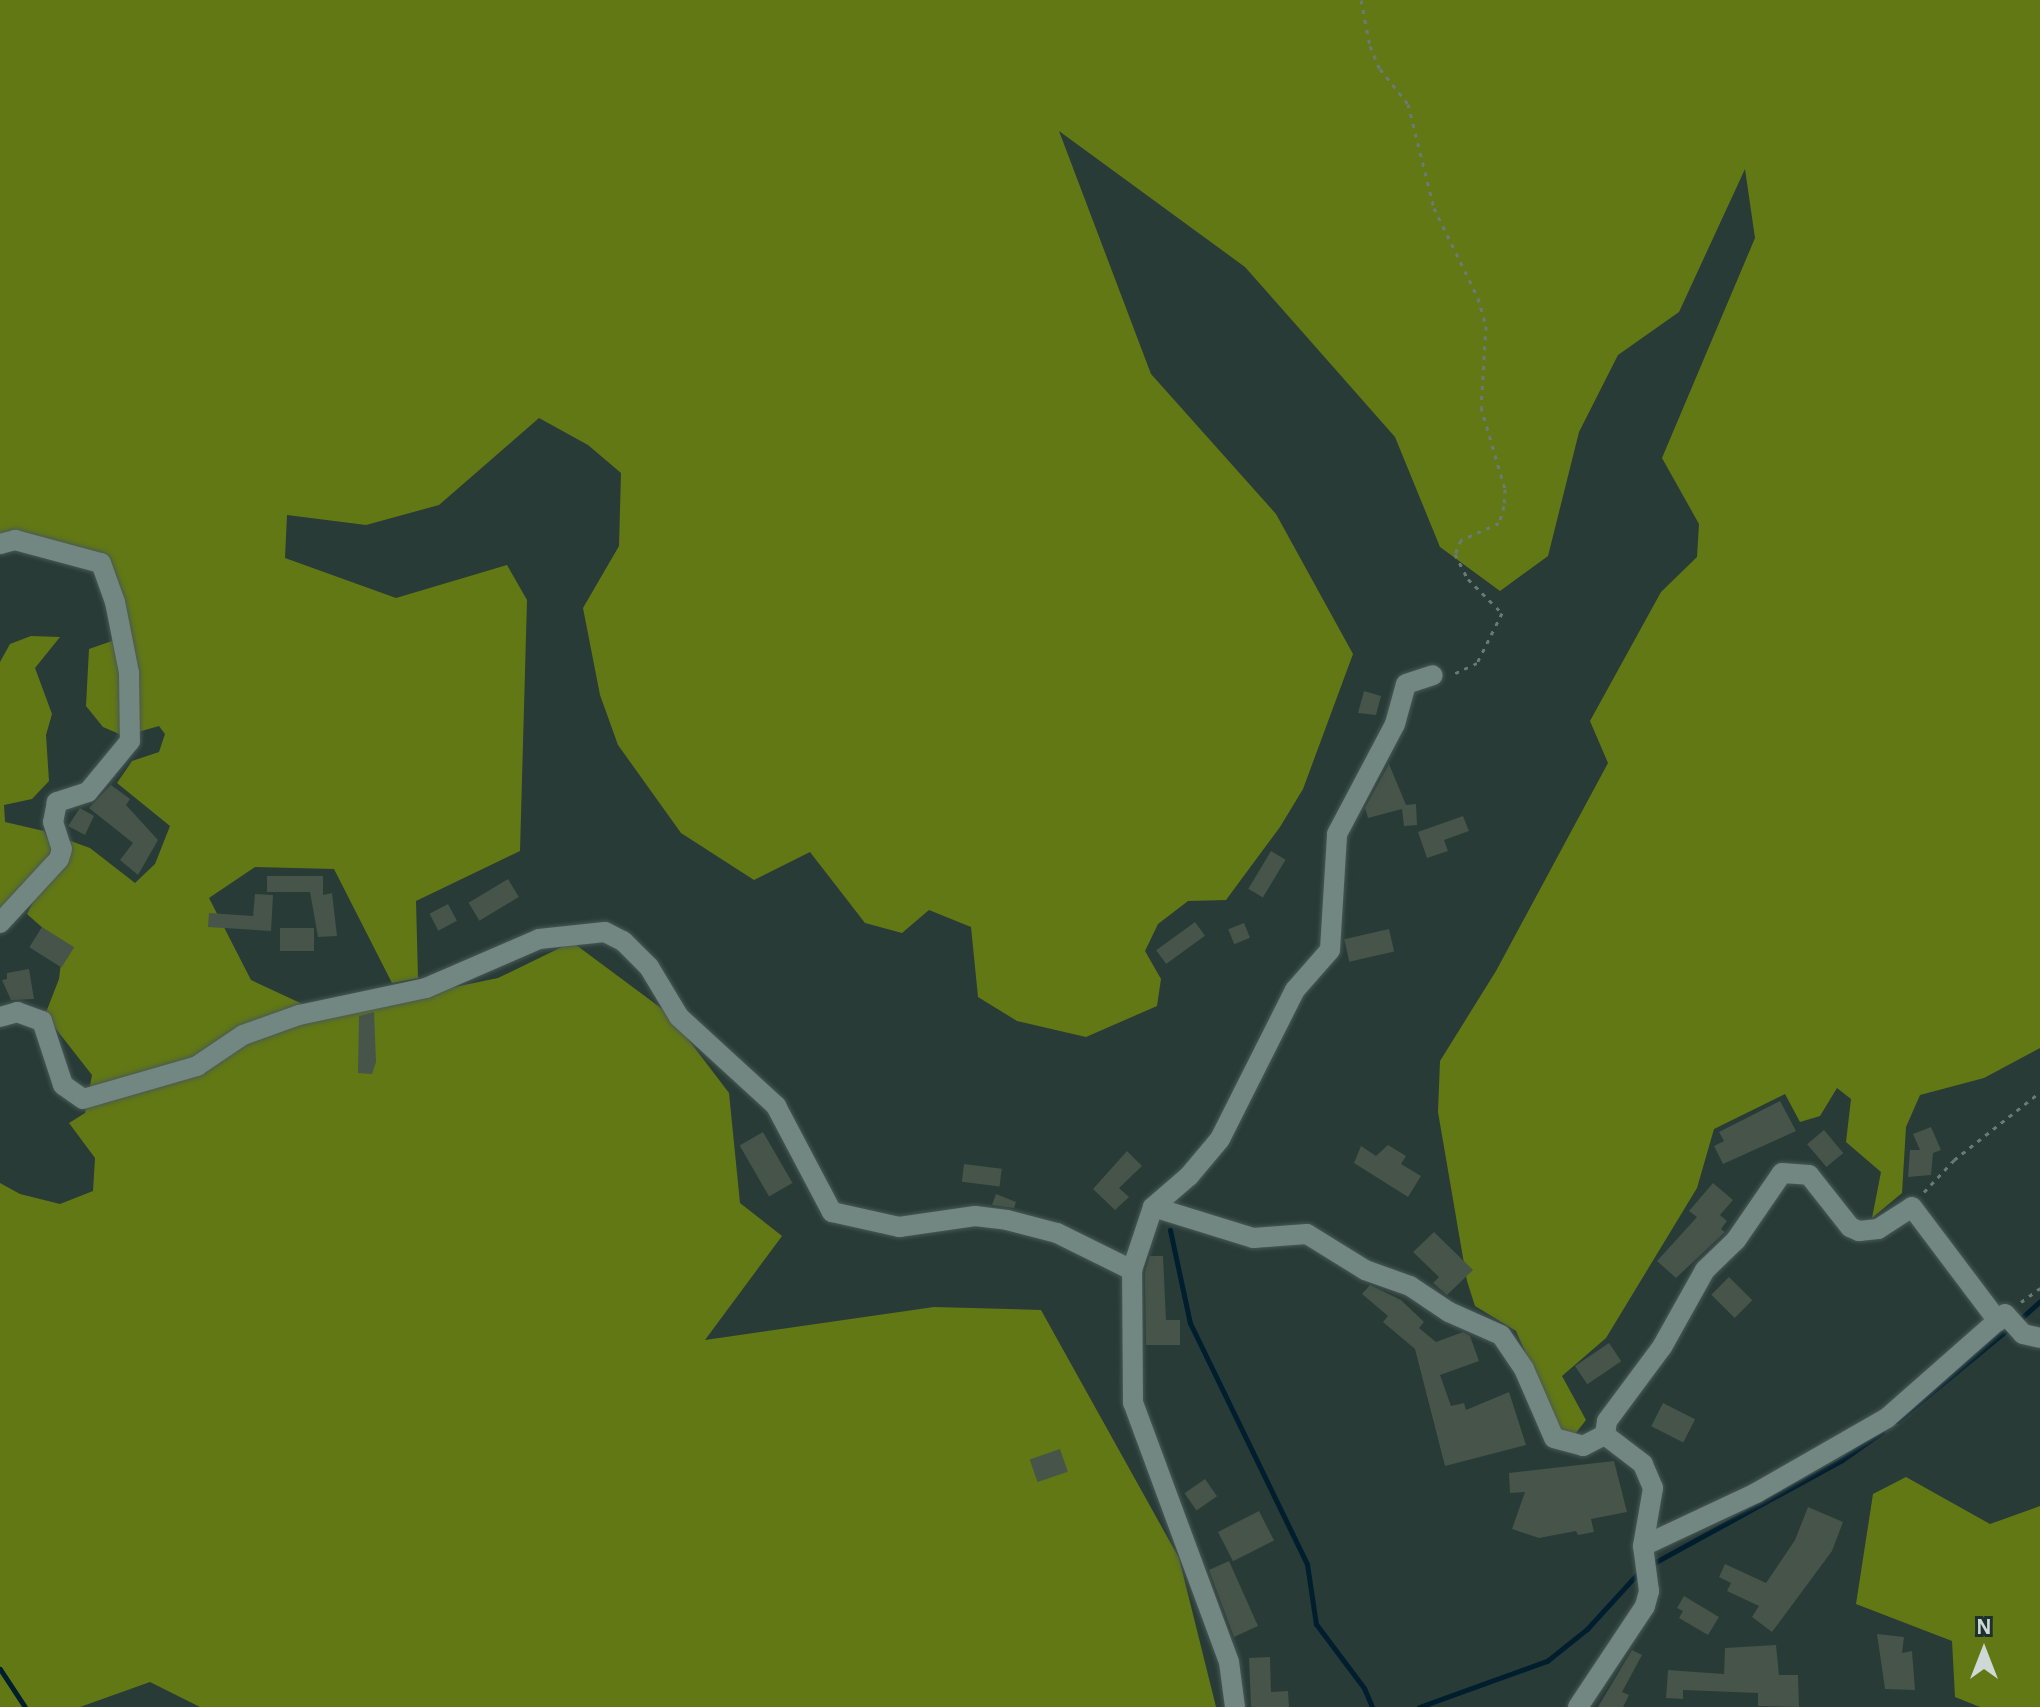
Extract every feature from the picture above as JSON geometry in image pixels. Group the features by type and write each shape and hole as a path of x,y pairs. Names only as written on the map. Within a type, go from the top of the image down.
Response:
{"street":[{"path":"0,544 15,540 101,563 115,602 129,673 130,741 88,792 57,802 53,822 62,849 59,859 0,923"},
{"path":"1235,1707 1229,1662 1133,1403 1132,1270 1153,1207 1189,1176 1220,1139 1295,990 1330,950 1337,834 1395,724 1406,684 1433,675"},
{"path":"0,1017 17,1012 42,1021 63,1085 83,1099 197,1066 243,1035 299,1015 426,988 539,939 605,932 623,941 649,967 679,1017 776,1106 832,1212 899,1227 975,1216 1007,1220 1057,1233 1132,1270"},
{"path":"1605,1435 1607,1421 1662,1347 1705,1270 1736,1240 1782,1173 1809,1175 1850,1227 1859,1231 1878,1229 1912,1207 2008,1321 2040,1338"},
{"path":"1153,1207 1253,1238 1307,1234 1365,1270 1410,1286 1501,1335 1524,1369 1554,1438 1583,1446 1605,1435"},
{"path":"1645,1560 1887,1418 2008,1321"},
{"path":"1578,1707 1645,1606 1645,1560 1653,1488 1643,1464 1605,1435"}],"path":[{"path":"1361,0 1370,46 1380,69 1408,104 1434,208 1478,298 1487,354 1481,407 1505,489 1499,523 1461,540 1455,554 1468,579 1502,613 1477,663 1456,674 1433,675"},
{"path":"1912,1207 1954,1160 2040,1092"},
{"path":"2008,1321 2040,1288"}],"green space":[{"path":"0,0 2040,0 2040,1048 1984,1078 1920,1095 1906,1127 1902,1193 1872,1218 1881,1172 1846,1142 1851,1099 1837,1088 1820,1116 1800,1122 1785,1094 1714,1129 1697,1188 1606,1338 1562,1376 1586,1420 1575,1434 1559,1430 1516,1331 1475,1306 1467,1281 1438,1112 1440,1061 1496,971 1608,763 1590,721 1661,592 1697,557 1699,524 1662,458 1755,238 1745,169 1679,312 1618,355 1579,432 1548,556 1500,591 1440,547 1395,437 1245,267 1059,131 1151,374 1276,514 1353,654 1303,789 1280,827 1226,900 1188,901 1158,924 1145,951 1161,979 1157,1006 1086,1037 1017,1021 978,997 971,927 929,910 902,933 865,923 810,852 754,880 681,833 618,745 600,695 583,608 619,546 621,473 588,445 539,418 439,505 366,525 287,515 285,558 396,598 507,565 527,600 520,851 416,901 418,978 392,983 334,869 255,867 209,898 251,980 324,1014 498,978 572,942 669,1014 729,1093 740,1203 782,1236 705,1340 934,1307 1041,1310 1179,1558 1216,1707 200,1707 150,1682 80,1707 0,1707 0,1183 20,1194 60,1204 93,1191 95,1158 69,1123 85,1113 92,1075 45,1015 59,979 63,946 27,914 65,839 90,848 135,883 155,864 170,826 117,783 132,761 159,752 165,734 159,726 124,736 103,727 86,706 89,649 112,641 121,616 109,569 0,543"},
{"path":"31,636 60,637 35,668 52,714 46,735 49,781 32,799 4,805 5,822 44,831 52,848 30,892 0,920 0,662 10,644"},
{"path":"1906,1477 1990,1524 2040,1506 2040,1707 1980,1707 1955,1697 1952,1641 1856,1604 1873,1494"}],"building":[{"path":"1364,691 1381,696 1376,715 1358,713"},
{"path":"1389,764 1406,805 1416,804 1417,825 1404,826 1402,809 1368,818 1365,808"},
{"path":"111,785 130,799 126,805 158,840 138,875 120,860 133,843 89,808"},
{"path":"80,808 94,816 85,835 68,826"},
{"path":"1463,816 1469,831 1444,840 1448,851 1427,858 1418,832"},
{"path":"1271,851 1286,860 1263,897 1248,889"},
{"path":"267,876 323,876 323,895 332,893 337,936 318,937 310,892 267,892"},
{"path":"508,879 519,897 479,921 469,903"},
{"path":"255,894 273,895 271,931 208,927 209,913 253,916"},
{"path":"448,904 457,921 438,931 429,914"},
{"path":"1195,922 1205,936 1166,964 1156,950"},
{"path":"1244,923 1250,938 1234,944 1228,929"},
{"path":"42,927 74,947 62,967 29,947"},
{"path":"280,928 314,928 314,951 280,951"},
{"path":"1389,929 1394,951 1349,962 1344,939"},
{"path":"29,969 34,999 11,1000 2,980 7,979 7,973"},
{"path":"374,1012 376,1062 372,1074 358,1073 359,1016"},
{"path":"1780,1101 1796,1131 1723,1164 1714,1146 1724,1141 1719,1132"},
{"path":"1931,1127 1941,1150 1933,1153 1931,1175 1908,1177 1910,1150 1920,1150 1913,1134"},
{"path":"1824,1130 1843,1153 1826,1167 1807,1144"},
{"path":"763,1132 793,1183 769,1197 740,1146"},
{"path":"1388,1145 1406,1156 1401,1164 1421,1176 1408,1197 1354,1163 1361,1146 1376,1156"},
{"path":"1127,1151 1142,1166 1119,1188 1129,1197 1115,1210 1093,1189"},
{"path":"964,1164 1002,1169 1000,1186 962,1182"},
{"path":"1713,1183 1733,1200 1720,1215 1727,1221 1721,1229 1725,1232 1676,1278 1657,1261 1697,1217 1689,1211"},
{"path":"996,1194 1016,1202 1014,1208 992,1205"},
{"path":"1434,1232 1473,1270 1447,1295 1433,1283 1439,1277 1413,1252"},
{"path":"1150,1256 1163,1256 1166,1320 1180,1320 1180,1345 1146,1345 1145,1272"},
{"path":"1729,1277 1752,1300 1735,1318 1711,1295"},
{"path":"1370,1285 1401,1300 1424,1322 1419,1328 1436,1342 1463,1332 1470,1336 1479,1361 1440,1375 1451,1406 1464,1403 1466,1410 1509,1392 1526,1445 1445,1466 1415,1349 1383,1322 1388,1316 1362,1294"},
{"path":"1609,1343 1621,1361 1587,1384 1575,1366"},
{"path":"1663,1403 1695,1419 1683,1443 1651,1426"},
{"path":"1060,1449 1068,1472 1038,1482 1030,1459"},
{"path":"1614,1461 1627,1512 1591,1519 1594,1532 1578,1535 1576,1531 1539,1538 1512,1529 1525,1492 1510,1493 1509,1473"},
{"path":"1205,1479 1217,1496 1197,1511 1185,1493"},
{"path":"1808,1507 1843,1522 1832,1551 1772,1632 1752,1617 1759,1606 1727,1591 1731,1583 1719,1577 1725,1564 1766,1583 1795,1540"},
{"path":"1259,1511 1274,1540 1233,1561 1218,1532"},
{"path":"1229,1561 1258,1626 1234,1637 1209,1570"},
{"path":"1684,1596 1719,1617 1708,1635 1679,1618 1683,1611 1677,1608"},
{"path":"1877,1634 1904,1637 1902,1653 1912,1651 1915,1690 1885,1689"},
{"path":"1776,1645 1779,1675 1798,1675 1799,1707 1758,1706 1758,1693 1683,1690 1683,1699 1666,1698 1668,1670 1724,1674 1725,1648"},
{"path":"1632,1650 1642,1655 1622,1692 1629,1695 1623,1707 1598,1707"},
{"path":"1270,1657 1271,1692 1288,1691 1289,1707 1251,1707 1249,1658"}],"waterway":[{"path":"1170,1230 1190,1323 1307,1564 1316,1624 1364,1688 1372,1707"},
{"path":"2017,1322 2040,1301"},
{"path":"1897,1421 2009,1328"},
{"path":"1652,1564 1842,1460 1882,1432"},
{"path":"1419,1707 1547,1661 1587,1629 1640,1571"},
{"path":"0,1669 25,1707"}]}
